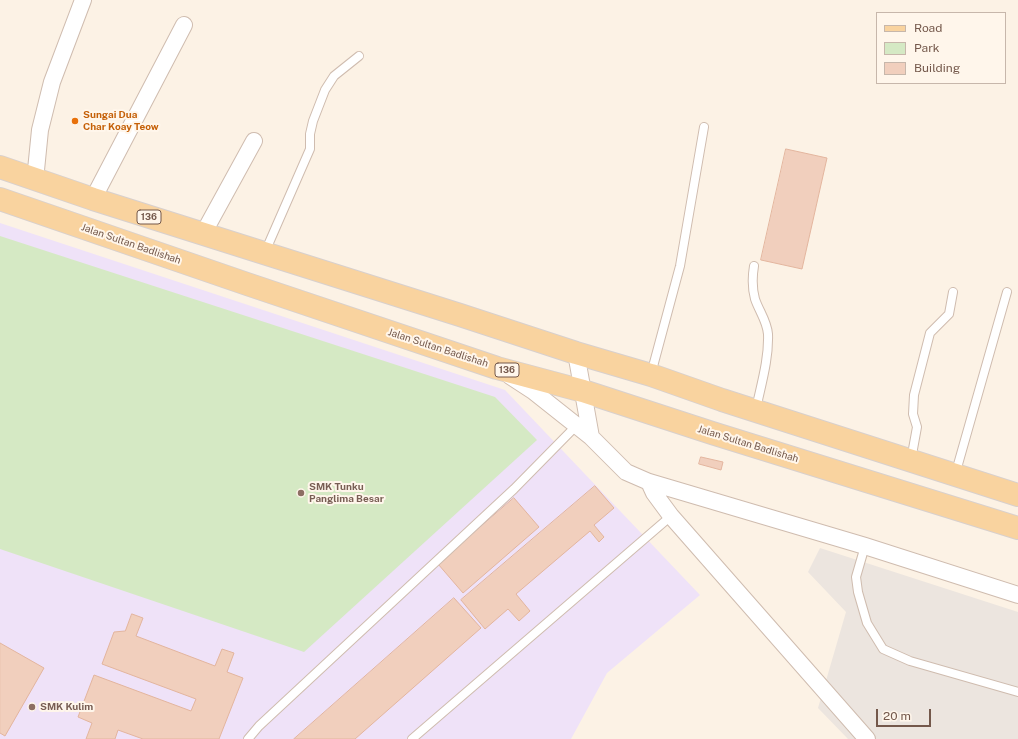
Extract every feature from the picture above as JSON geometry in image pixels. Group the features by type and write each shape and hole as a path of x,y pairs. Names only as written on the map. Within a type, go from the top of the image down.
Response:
{"main road":[{"name":"136","path":"0,168 576,353 651,375 1018,496"},
{"name":"Jalan Sultan Badlishah","path":"0,199 497,368 583,391 712,433 1018,528"}],"street":[{"path":"35,180 40,130 52,82 83,0"},
{"path":"93,198 184,25"},
{"path":"204,234 254,141"},
{"path":"576,353 591,437"},
{"path":"497,368 533,391 591,437 626,472 649,482 864,546 1018,595"},
{"path":"649,482 654,493 671,516 867,739"}],"lane":[{"path":"264,253 310,149 310,134 313,121 325,90 334,76 359,56"},
{"path":"651,375 680,266 704,127"},
{"path":"754,266 752,282 756,300 764,317 768,334 765,367 755,410"},
{"path":"911,460 917,427 913,414 914,395 930,333 949,314 953,292"},
{"path":"955,475 1007,292"},
{"path":"248,739 265,720 514,489 576,426"},
{"path":"412,739 671,516"},
{"path":"864,546 856,577 858,592 867,623 882,649 910,661 1018,692"}],"shaded area":[{"name":"SMK Tunku Panglima Besar","path":"0,223 505,390 700,595 607,673 571,739 0,739"},
{"path":"820,548 1018,612 1018,739 848,739 818,708 846,612 808,572"}],"green space":[{"path":"0,236 495,397 537,440 304,652 0,549"}],"building":[{"path":"786,149 827,158 802,269 761,260"},
{"path":"701,457 723,462 721,470 699,464"},
{"path":"595,486 614,508 594,525 604,537 599,542 590,531 516,594 530,611 519,621 508,609 485,629 461,600"},
{"path":"514,498 539,527 463,593 438,564"},
{"path":"454,598 481,628 355,739 294,739"},
{"path":"132,614 143,618 136,636 215,666 222,649 234,653 227,672 243,678 219,739 143,739 118,730 115,739 86,739 92,723 78,717 94,675 191,711 196,699 102,664 114,632 125,631"},
{"path":"0,643 44,668 5,736 0,733"}],"place":[{"name":"Sungai Dua Char Koay Teow","path":"75,121"},
{"name":"SMK Tunku Panglima Besar","path":"301,493"},
{"name":"SMK Kulim","path":"32,707"}]}
